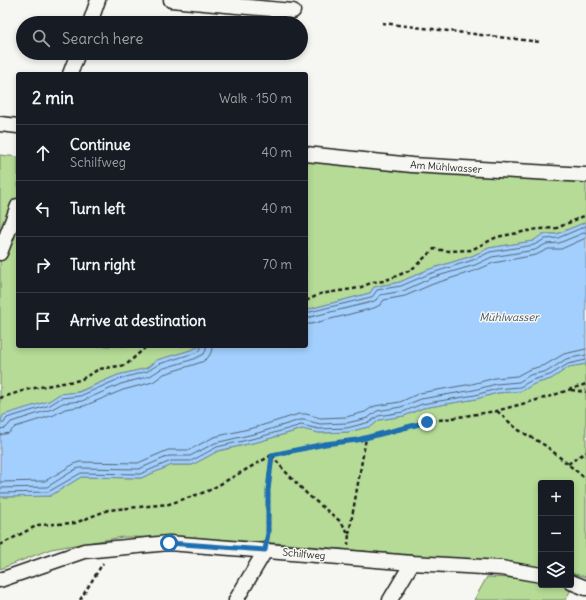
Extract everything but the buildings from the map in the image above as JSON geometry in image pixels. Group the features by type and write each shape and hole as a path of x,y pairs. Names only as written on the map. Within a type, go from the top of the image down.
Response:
{"street":[{"path":"92,16 98,0"},
{"path":"171,0 293,11"},
{"path":"71,72 75,60"},
{"path":"0,124 16,126"},
{"name":"Am Mühlwasser","path":"308,154 412,165 585,172"},
{"path":"0,254 16,211"},
{"name":"Schilfweg","path":"0,580 84,552 169,543 501,568 538,574"},
{"path":"236,600 265,550"},
{"path":"390,600 412,562"},
{"path":"574,583 586,588"}],"path":[{"path":"382,23 540,42"},
{"path":"308,300 320,294 359,288 373,282 384,281 411,270 434,249 449,251 470,250 497,237 538,229 557,228 586,215"},
{"path":"0,398 29,389 80,380 99,369 126,365 145,348"},
{"path":"0,545 38,525 75,523 108,510 169,504 208,491 272,455 325,444 357,440 427,422 496,411 548,397 586,384"},
{"path":"568,390 586,392"},
{"path":"496,411 517,430 546,446 586,480"},
{"path":"347,557 349,534 366,438"},
{"path":"568,464 586,452"},
{"path":"272,455 308,495 341,522 349,534"},
{"path":"265,550 268,533 268,490 272,455"},
{"path":"80,600 112,549"}],"green space":[{"path":"0,155 16,157 16,348 196,348 157,360 147,368 118,375 78,392 60,394 49,401 4,415 0,425"},
{"path":"308,161 586,183 586,222 557,234 543,234 533,241 489,248 472,256 427,270 400,282 374,287 370,293 308,309"},
{"path":"586,364 586,577 574,574 574,480 538,480 538,567 495,561 474,561 275,543 191,538 123,537 51,549 0,569 0,497 50,496 81,477 141,478 172,465 192,465 218,451 303,429 319,433 348,432 372,426 379,420 404,416 423,408 476,399 497,393 522,391 534,384 551,379 569,367"},
{"path":"487,577 515,578 538,582 538,588 572,588 565,600 474,600"}],"water":[{"name":"Mühlwasser","path":"586,222 586,364 569,367 551,379 534,384 522,391 497,393 476,399 423,408 404,416 379,420 372,426 348,432 319,433 302,429 261,441 218,451 192,465 172,465 141,478 81,477 50,496 0,497 0,425 3,415 49,401 60,394 79,392 118,375 147,368 157,360 196,348 308,348 308,309 370,293 374,287 400,282 427,270 472,256 489,248 533,241 543,234 557,234"}],"route":[{"path":"169,543 265,550 268,533 268,490 272,455 325,444 357,440 427,422"}]}
